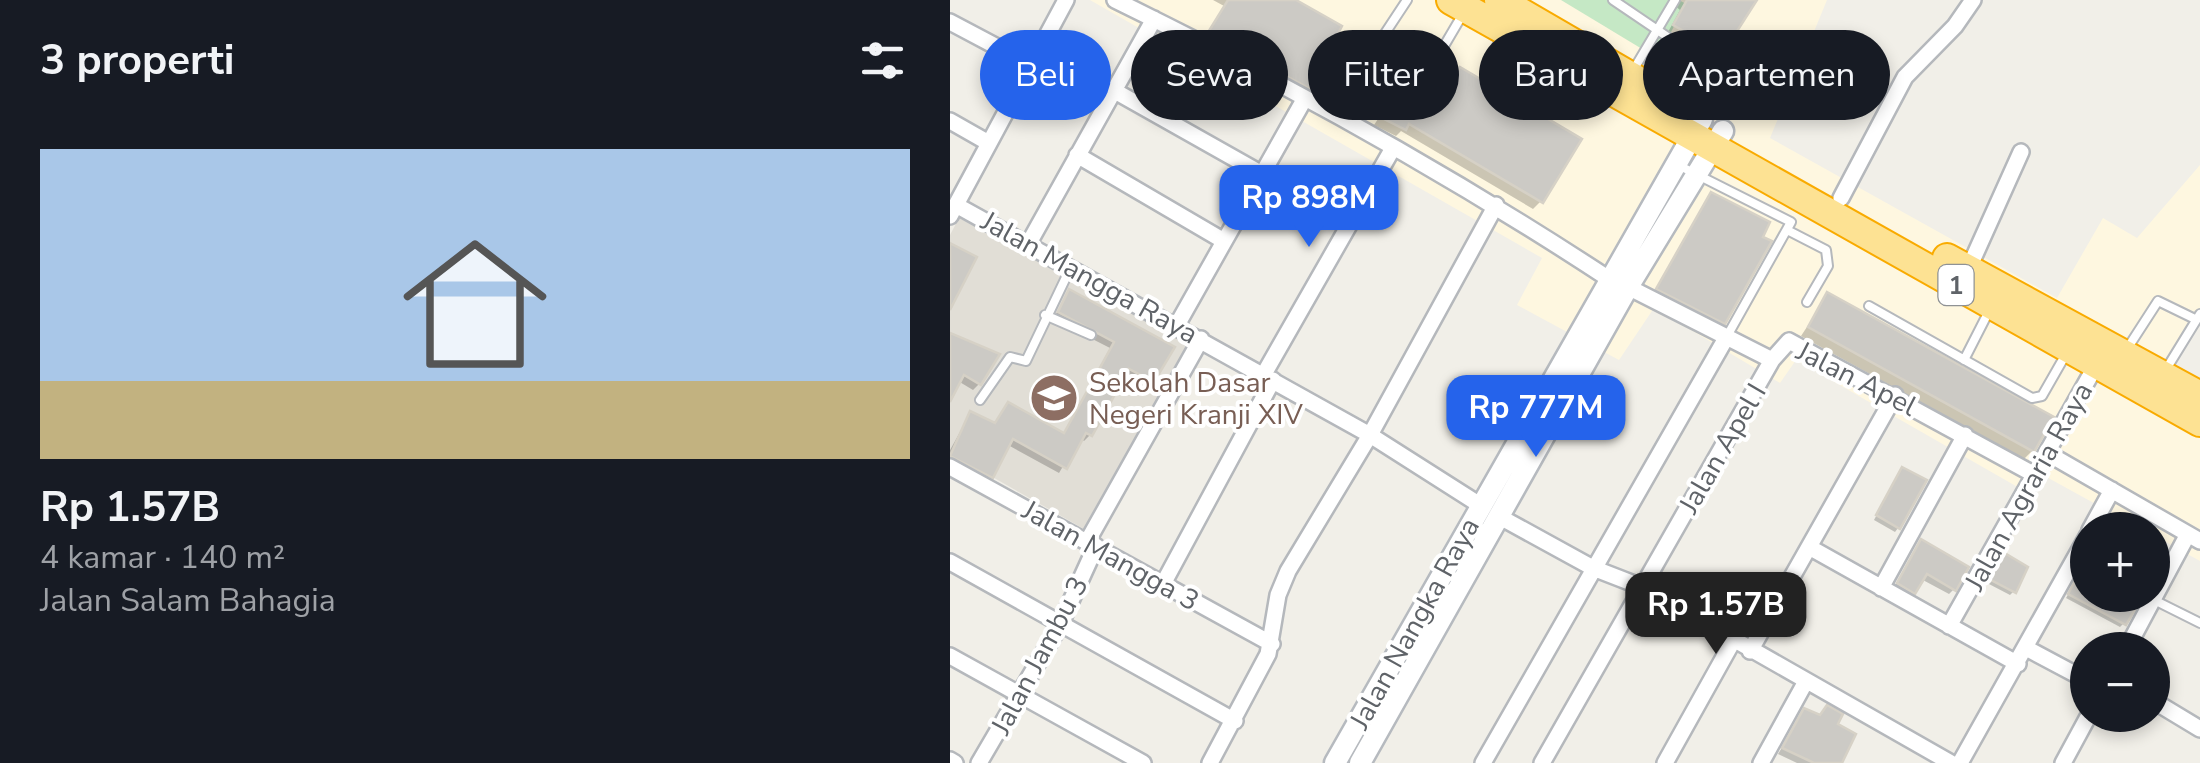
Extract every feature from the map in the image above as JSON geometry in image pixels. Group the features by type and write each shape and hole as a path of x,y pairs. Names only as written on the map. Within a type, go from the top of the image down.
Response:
{"highway":[{"name":"1","path":"1499,0 1543,30"},
{"name":"1","path":"1458,4 1506,30"},
{"name":"1","path":"1623,83 1968,270 2110,358 2200,422"},
{"name":"1","path":"1704,128 1796,208 2069,348 2162,375 2200,396"}],"street":[{"path":"1049,30 1066,0"},
{"name":"Jalan Apel","path":"1115,0 1305,98 1496,205 1619,283 1772,360 1792,340 2035,474"},
{"path":"1841,198 1905,77 1956,26 1973,0"},
{"path":"1030,241 1154,19"},
{"path":"950,22 980,38"},
{"path":"1113,90 1262,174"},
{"path":"1177,325 1305,98"},
{"path":"953,210 999,120"},
{"path":"950,122 987,142"},
{"name":"Jalan Nangka Raya","path":"1336,763 1348,739 1390,686 1500,516 1542,422 1686,169 1704,128"},
{"path":"1163,584 1393,148"},
{"path":"1968,270 2021,152"},
{"path":"1077,155 1224,241"},
{"path":"1210,763 1272,644 1281,584 1370,435 1496,205"},
{"name":"Jalan Mangga Raya","path":"953,210 1030,241 1370,435 1480,505"},
{"name":"Jalan Jambu 3","path":"979,763 1060,625 1092,544 1201,338"},
{"path":"1482,763 1726,338"},
{"name":"Jalan Agraria Raya","path":"1949,626 2047,453 2110,358"},
{"name":"Jalan Apel I","path":"1542,763 1772,360"},
{"path":"1750,651 1894,395"},
{"name":"Jalan Nangka Raya","path":"1364,757 1390,686 1480,505 1542,422"},
{"path":"1880,588 1964,435"},
{"path":"2047,453 2194,537 2170,575"},
{"name":"Jalan Mangga 3","path":"950,467 1272,644"},
{"path":"2100,512 2112,490"},
{"path":"1500,516 1593,568 1642,588 1951,763"},
{"path":"1808,547 2018,664"},
{"path":"950,562 1234,721"},
{"path":"1960,763 2070,567"},
{"path":"1665,763 1734,641"},
{"path":"2026,648 2070,671"},
{"path":"950,656 1142,763"},
{"path":"1761,763 1805,683"},
{"path":"2170,711 2200,729"},
{"path":"2063,763 2080,732"},
{"path":"1348,739 1364,757"}],"lane":[{"path":"1387,30 1407,0"},
{"path":"1613,0 1708,64 1704,128"},
{"path":"1623,75 1675,0"},
{"path":"1447,30 1458,4"},
{"path":"1686,169 1796,208 1789,230 1726,338"},
{"path":"1789,230 1826,250 1828,266 1808,302"},
{"path":"980,400 1010,356 1026,361 1045,314 1072,266"},
{"path":"2110,358 2158,301 2198,317 2162,375"},
{"path":"1869,306 2038,398 2069,348"},
{"path":"1964,360 1992,306"},
{"path":"1045,314 1090,335"},
{"path":"2170,608 2200,623"}],"shaded area":[{"path":"1090,0 1827,0 1815,30 1643,30 1643,120 1777,120 1770,138 2057,298 2103,218 2137,238 2200,165 2200,314 2163,375 2200,396 2200,561 2170,544 2170,512 2110,512 2041,474 2028,493 1796,360 1780,383 1654,308 1619,360 1517,305 1542,258 1288,113 1288,30 1143,30"},
{"name":"Sekolah Dasar Negeri Kranji XIV","path":"959,218 1190,343 1084,529 950,453 950,235"}],"green space":[{"path":"1561,0 1679,0 1686,4 1672,30 1643,30 1643,50 1623,37 1623,30 1611,30"}],"building":[{"path":"1228,0 1296,0 1342,26 1340,30 1308,30 1308,88 1288,77 1288,30 1209,30"},
{"path":"1687,0 1757,0 1738,30 1682,30 1673,25"},
{"path":"1459,69 1479,78 1479,120 1550,120 1582,139 1543,203 1409,124 1406,130 1386,120 1459,120"},
{"path":"1711,192 1770,222 1763,237 1772,241 1725,324 1656,289"},
{"path":"950,243 977,257 950,310"},
{"path":"1069,289 1175,347 1154,382 1129,369 1092,436 1086,433 1067,469 1013,439 993,478 950,456 970,411 995,423 1008,402 1064,433 1114,342 1058,312"},
{"path":"1827,292 2054,417 2034,452 1808,327"},
{"path":"950,333 1000,354 981,385 964,375 950,402"},
{"path":"1902,467 1927,480 1900,529 1876,515"},
{"path":"1921,539 1969,567 1956,591 1927,574 1915,594 1897,583"},
{"path":"2003,552 2028,567 2016,593 1989,579"},
{"path":"2102,612 2134,612 2126,625"},
{"path":"1827,705 1843,714 1838,724 1856,734 1842,763 1814,763 1782,748 1804,708 1820,715"}],"place":[{"name":"Sekolah Dasar Negeri Kranji XIV","path":"1054,398"}]}
